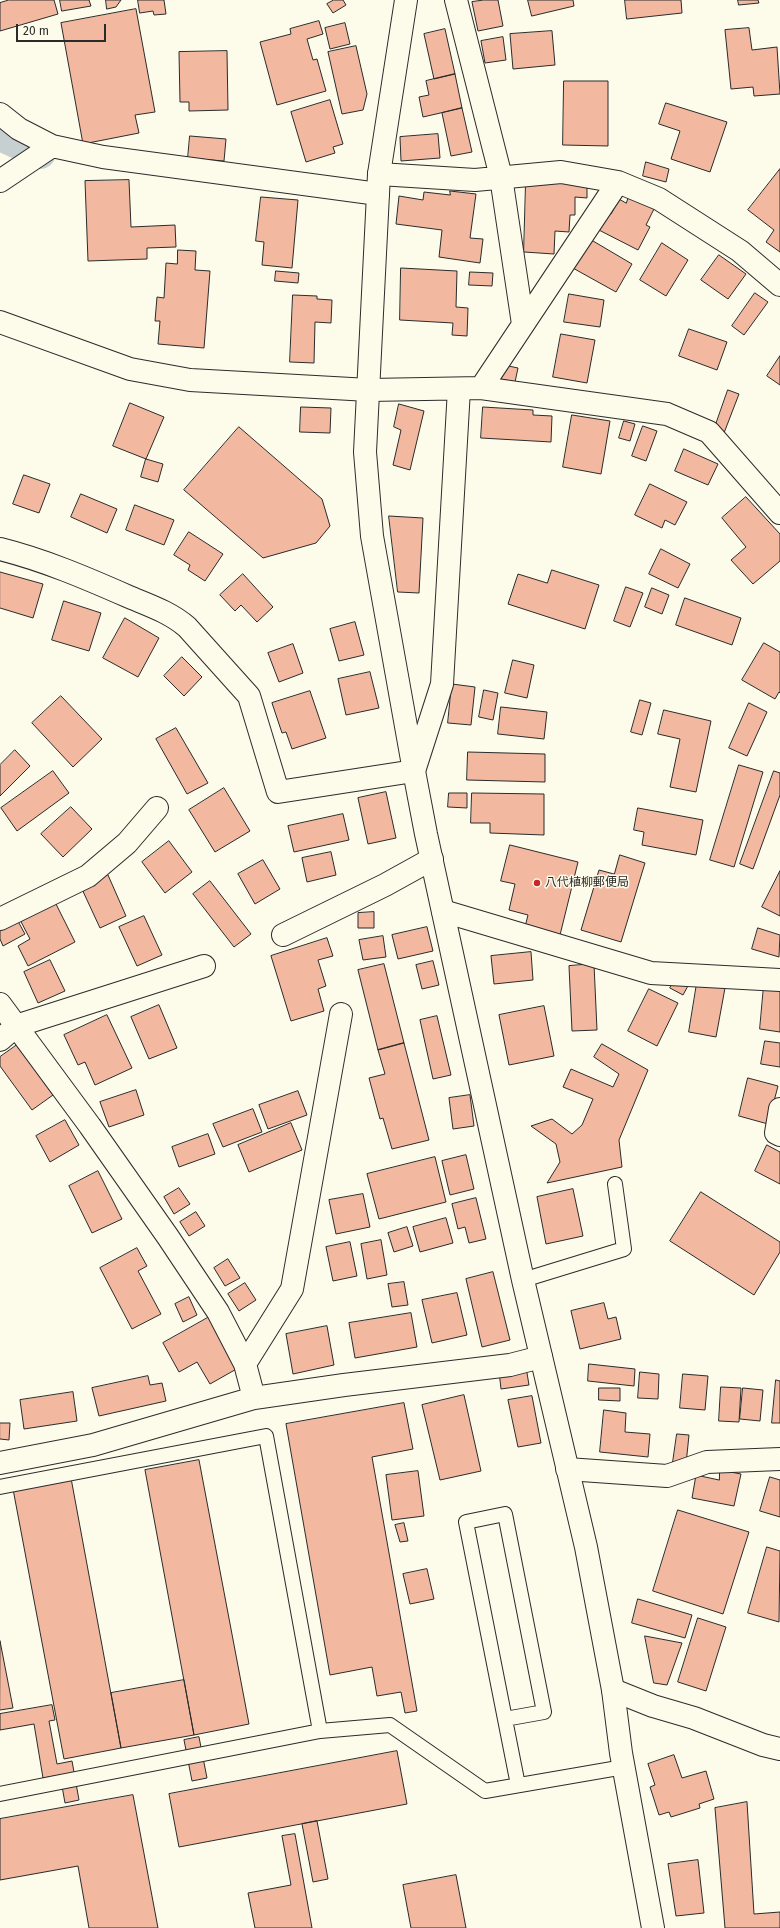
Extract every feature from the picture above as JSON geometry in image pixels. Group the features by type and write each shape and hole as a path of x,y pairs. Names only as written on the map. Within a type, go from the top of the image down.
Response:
{"street":[{"path":"406,0 378,184 365,452 372,536 414,771 443,911 523,1280 586,1547 613,1690 624,1767 653,1928"},
{"path":"456,0 501,177 523,324"},
{"path":"0,114 19,129 52,146 103,157 378,184 474,180 561,172 618,182 659,199 740,251 780,285"},
{"path":"0,181 52,146"},
{"path":"481,388 618,182"},
{"path":"0,322 130,369 190,380 369,390 481,388 667,414 709,432 780,513"},
{"path":"414,771 442,684 459,389"},
{"path":"0,549 32,557 111,589 176,618 187,627 249,696 278,792 414,771"},
{"path":"0,919 88,876 126,843 157,808"},
{"path":"282,935 385,886 432,859"},
{"path":"443,911 651,973 780,980"},
{"path":"8,1033 204,966"},
{"path":"0,1004 8,1033 90,1126 168,1237 218,1312 245,1364 254,1398"},
{"path":"245,1364 292,1289 341,1014"},
{"path":"780,1109 776,1133 780,1135"},
{"path":"0,1464 92,1445 254,1398 344,1385 510,1366 541,1357"},
{"path":"567,1469 667,1476 707,1462 780,1459"},
{"path":"613,1690 653,1706 694,1718 763,1745 780,1749"}],"lane":[{"path":"523,1280 624,1249 615,1184"},
{"path":"0,1487 266,1436 320,1731"},
{"path":"505,1719 544,1712 505,1514 466,1522 518,1785"},
{"path":"0,1794 320,1731 390,1725 485,1791 624,1767"}],"building":[{"path":"9,0 54,0 58,14 0,31 0,3"},
{"path":"60,0 89,0 91,6 62,11"},
{"path":"106,0 121,0 116,7 107,9"},
{"path":"138,0 164,0 166,14 154,15 153,11 140,13"},
{"path":"334,0 343,0 346,5 333,13 327,4"},
{"path":"498,0 503,26 478,31 472,2"},
{"path":"528,0 573,0 574,6 532,16"},
{"path":"625,0 681,0 682,13 627,19"},
{"path":"738,0 758,0 759,3 739,5"},
{"path":"136,9 155,112 135,115 139,133 83,144 61,23"},
{"path":"319,21 323,34 307,39 313,60 317,59 326,91 277,105 260,42 291,34 290,29"},
{"path":"345,23 350,44 330,49 325,28"},
{"path":"749,28 752,50 777,47 780,94 754,96 753,87 731,89 725,30"},
{"path":"445,29 455,74 434,79 424,34"},
{"path":"552,31 555,65 513,69 510,34"},
{"path":"503,37 506,60 485,63 481,41"},
{"path":"356,46 367,94 363,110 342,114 328,52"},
{"path":"227,51 228,110 189,111 189,102 180,102 179,52"},
{"path":"455,74 462,108 423,117 419,97 429,95 426,81"},
{"path":"564,81 608,81 608,146 563,145"},
{"path":"330,100 343,144 333,147 335,153 306,162 291,112"},
{"path":"666,103 727,122 710,172 671,159 680,131 659,124"},
{"path":"462,108 472,152 451,156 442,113"},
{"path":"438,134 440,158 401,161 400,137"},
{"path":"190,136 226,139 224,161 188,158"},
{"path":"646,162 669,169 666,182 643,176"},
{"path":"780,169 780,252 766,242 774,230 748,210"},
{"path":"129,180 131,227 175,225 176,247 147,248 147,259 88,261 85,181"},
{"path":"526,181 587,184 587,198 575,197 575,215 570,215 569,232 555,231 554,254 524,252"},
{"path":"450,191 476,194 470,238 483,239 480,263 439,257 442,230 396,224 399,196 423,200 424,192 450,195"},
{"path":"629,196 654,209 646,225 650,227 638,250 595,228 603,211 611,214 619,199 626,203"},
{"path":"261,197 298,200 292,268 262,265 264,242 256,241"},
{"path":"588,238 632,264 616,292 571,267"},
{"path":"662,243 688,260 666,296 640,280"},
{"path":"178,250 196,251 195,270 210,271 204,348 158,344 160,321 155,321 157,297 164,298 166,263 177,264"},
{"path":"719,255 746,274 728,299 701,280"},
{"path":"401,268 457,271 456,307 468,308 467,336 452,335 453,323 400,320"},
{"path":"276,271 299,273 298,283 275,281"},
{"path":"470,272 493,273 492,286 469,285"},
{"path":"755,293 768,302 744,335 732,326"},
{"path":"569,294 604,300 600,327 564,322"},
{"path":"293,295 317,296 317,299 332,300 331,323 315,322 314,363 290,362"},
{"path":"689,329 727,342 717,370 679,356"},
{"path":"561,334 595,340 587,383 553,377"},
{"path":"780,356 780,385 767,376"},
{"path":"499,364 518,368 515,382 496,378"},
{"path":"728,390 739,394 724,433 714,430"},
{"path":"130,403 164,417 146,459 113,446"},
{"path":"399,404 424,411 410,470 393,465 401,430 394,427"},
{"path":"301,407 331,408 330,433 300,432"},
{"path":"483,407 533,410 533,415 552,416 551,442 481,438"},
{"path":"572,415 610,421 601,474 563,467"},
{"path":"624,421 635,424 630,441 619,438"},
{"path":"643,426 657,431 646,461 632,456"},
{"path":"239,427 322,499 330,526 316,543 263,558 184,490"},
{"path":"684,449 718,464 708,485 675,471"},
{"path":"146,459 163,464 158,482 141,477"},
{"path":"24,475 50,484 39,513 13,504"},
{"path":"650,484 687,502 675,525 665,520 662,528 635,515"},
{"path":"81,494 117,509 107,533 71,517"},
{"path":"746,497 780,534 780,561 753,584 731,560 746,547 722,518"},
{"path":"135,505 174,520 164,545 126,530"},
{"path":"389,516 423,518 419,593 398,592"},
{"path":"189,532 223,554 205,581 188,570 190,565 174,555"},
{"path":"661,549 690,564 678,588 649,574"},
{"path":"552,570 599,585 585,629 508,604 518,574 547,583"},
{"path":"0,572 43,584 33,618 0,608"},
{"path":"243,574 273,607 257,622 241,605 235,611 220,595"},
{"path":"626,587 643,593 630,627 614,621"},
{"path":"652,588 669,595 662,614 645,607"},
{"path":"685,598 741,618 732,645 676,625"},
{"path":"64,601 101,613 89,651 52,640"},
{"path":"125,618 159,638 138,677 103,658"},
{"path":"355,622 364,655 339,661 330,629"},
{"path":"764,643 780,652 780,693 779,692 775,699 742,680"},
{"path":"293,644 303,673 279,682 268,653"},
{"path":"182,657 202,677 184,696 164,676"},
{"path":"513,660 534,665 527,698 505,693"},
{"path":"370,672 379,708 346,715 338,679"},
{"path":"452,684 475,687 471,725 448,723"},
{"path":"484,690 498,693 493,720 479,717"},
{"path":"310,691 326,738 292,749 286,732 282,733 272,703"},
{"path":"61,696 102,739 73,767 32,723"},
{"path":"640,700 651,703 642,735 631,732"},
{"path":"749,703 767,712 747,756 729,748"},
{"path":"501,707 547,712 544,739 498,734"},
{"path":"664,710 711,721 696,792 670,787 680,739 658,734"},
{"path":"176,728 208,783 187,794 156,739"},
{"path":"15,750 30,766 0,796 0,765"},
{"path":"468,752 545,754 545,782 467,780"},
{"path":"739,765 763,772 734,867 710,860"},
{"path":"53,771 69,793 17,831 1,808"},
{"path":"774,771 780,773 780,795 753,869 740,864"},
{"path":"224,788 250,831 215,852 189,810"},
{"path":"386,792 396,838 368,844 358,798"},
{"path":"449,793 467,793 467,808 448,807"},
{"path":"472,793 544,794 544,835 490,833 490,823 471,823"},
{"path":"71,807 92,829 63,857 41,834"},
{"path":"638,808 703,820 696,855 642,845 644,832 634,830"},
{"path":"343,814 349,840 294,852 288,826"},
{"path":"169,841 192,872 165,893 142,862"},
{"path":"510,845 578,862 560,935 525,927 528,915 509,910 515,884 501,881"},
{"path":"331,852 336,875 307,882 302,858"},
{"path":"620,855 645,863 621,942 581,930 599,870 614,874"},
{"path":"263,860 280,889 255,904 238,874"},
{"path":"780,871 780,916 762,907"},
{"path":"108,875 126,916 100,928 81,887"},
{"path":"210,881 251,934 234,947 193,894"},
{"path":"52,896 75,942 28,966 18,946 30,939 17,914"},
{"path":"374,912 374,928 358,928 358,913"},
{"path":"14,914 25,934 3,946 0,939 0,921"},
{"path":"144,916 162,955 137,966 119,927"},
{"path":"427,927 433,951 398,959 392,935"},
{"path":"758,928 780,935 779,957 752,949"},
{"path":"383,936 386,957 363,960 359,940"},
{"path":"327,938 333,956 318,960 326,986 318,989 324,1011 291,1021 271,956"},
{"path":"531,952 533,980 494,984 491,956"},
{"path":"50,960 65,991 38,1003 24,972"},
{"path":"433,961 439,985 422,989 416,965"},
{"path":"384,964 404,1043 378,1050 358,970"},
{"path":"594,964 597,1030 572,1031 569,966"},
{"path":"677,977 689,984 683,995 670,988"},
{"path":"697,983 725,988 716,1037 689,1032"},
{"path":"764,985 780,986 780,1032 760,1029"},
{"path":"649,989 678,1003 657,1046 628,1031"},
{"path":"159,1005 177,1048 149,1059 131,1017"},
{"path":"544,1006 554,1056 509,1065 499,1015"},
{"path":"107,1015 132,1068 95,1085 85,1062 78,1065 64,1035"},
{"path":"437,1016 451,1075 433,1079 420,1020"},
{"path":"765,1041 780,1043 780,1067 761,1064"},
{"path":"404,1043 429,1140 392,1149 383,1118 380,1119 369,1078 385,1074 378,1050"},
{"path":"602,1044 648,1070 619,1140 622,1167 547,1183 560,1162 556,1144 531,1126 552,1119 572,1134 582,1125 593,1099 563,1087 571,1069 613,1087 619,1074 594,1057"},
{"path":"17,1045 53,1095 32,1110 0,1066 0,1057"},
{"path":"748,1078 778,1086 768,1124 739,1116"},
{"path":"136,1090 144,1115 109,1127 100,1102"},
{"path":"298,1091 307,1115 268,1129 259,1105"},
{"path":"470,1095 474,1126 453,1129 449,1098"},
{"path":"253,1109 262,1132 223,1147 213,1124"},
{"path":"65,1120 79,1145 50,1162 36,1136"},
{"path":"291,1123 302,1150 249,1172 238,1145"},
{"path":"208,1134 215,1154 179,1167 172,1147"},
{"path":"767,1145 780,1152 780,1184 755,1171"},
{"path":"466,1155 474,1189 450,1195 442,1161"},
{"path":"435,1157 446,1202 379,1219 367,1174"},
{"path":"98,1171 122,1219 92,1233 69,1186"},
{"path":"179,1188 190,1204 174,1214 164,1197"},
{"path":"573,1189 583,1236 546,1244 537,1197"},
{"path":"701,1192 780,1242 780,1252 754,1295 670,1241"},
{"path":"363,1194 370,1227 336,1234 329,1200"},
{"path":"476,1198 486,1239 469,1243 465,1227 458,1229 452,1204"},
{"path":"196,1212 205,1226 189,1236 180,1222"},
{"path":"446,1218 453,1243 420,1252 413,1227"},
{"path":"407,1227 413,1246 394,1252 388,1233"},
{"path":"381,1240 387,1275 367,1279 361,1244"},
{"path":"350,1242 357,1276 333,1281 326,1247"},
{"path":"137,1248 147,1266 138,1271 161,1314 132,1329 100,1268"},
{"path":"228,1259 240,1278 225,1286 214,1268"},
{"path":"493,1272 510,1340 482,1347 466,1279"},
{"path":"404,1282 408,1305 392,1307 388,1284"},
{"path":"245,1283 256,1300 239,1311 228,1294"},
{"path":"457,1293 467,1335 432,1343 422,1300"},
{"path":"189,1297 197,1315 183,1322 175,1304"},
{"path":"604,1303 608,1319 616,1317 621,1339 580,1349 571,1311"},
{"path":"411,1313 417,1347 355,1358 349,1323"},
{"path":"211,1316 240,1367 210,1384 197,1362 179,1372 163,1343"},
{"path":"327,1326 334,1365 293,1374 286,1334"},
{"path":"589,1364 635,1369 634,1386 588,1381"},
{"path":"526,1367 529,1385 501,1389 499,1371"},
{"path":"640,1372 659,1374 658,1399 638,1398"},
{"path":"683,1374 708,1376 705,1410 680,1408"},
{"path":"148,1376 150,1385 162,1383 166,1401 99,1416 92,1388"},
{"path":"776,1380 780,1381 780,1423 772,1423"},
{"path":"721,1387 741,1388 739,1422 719,1421"},
{"path":"599,1388 620,1388 620,1401 599,1400"},
{"path":"743,1388 763,1390 760,1421 740,1419"},
{"path":"73,1392 77,1421 24,1429 20,1400"},
{"path":"464,1395 481,1471 440,1480 422,1405"},
{"path":"532,1396 541,1443 518,1447 508,1400"},
{"path":"404,1403 413,1449 372,1457 417,1711 405,1713 401,1692 377,1696 372,1667 330,1675 286,1424"},
{"path":"604,1410 626,1413 625,1432 650,1434 648,1457 600,1452"},
{"path":"0,1423 10,1423 9,1440 0,1439"},
{"path":"677,1434 689,1435 686,1464 673,1462"},
{"path":"199,1460 249,1724 194,1735 145,1470"},
{"path":"720,1470 741,1474 734,1506 692,1498 696,1475 719,1480"},
{"path":"418,1471 424,1516 392,1520 386,1475"},
{"path":"770,1477 780,1480 780,1517 760,1511"},
{"path":"71,1478 121,1748 64,1759 13,1489"},
{"path":"678,1510 749,1532 723,1614 653,1591"},
{"path":"404,1523 408,1541 400,1542 395,1525"},
{"path":"767,1547 780,1551 779,1622 748,1613"},
{"path":"427,1569 434,1599 410,1604 403,1574"},
{"path":"638,1599 692,1615 685,1638 632,1623"},
{"path":"698,1618 726,1627 706,1691 678,1682"},
{"path":"645,1636 682,1643 667,1685 654,1683"},
{"path":"0,1641 13,1708 0,1710"},
{"path":"184,1680 194,1735 121,1748 111,1693"},
{"path":"52,1705 55,1720 49,1721 57,1764 72,1761 79,1800 65,1803 60,1775 43,1778 34,1724 0,1730 0,1714"},
{"path":"199,1737 207,1778 192,1781 184,1740"},
{"path":"397,1751 407,1804 179,1847 169,1794"},
{"path":"674,1755 682,1778 706,1771 714,1799 699,1804 700,1808 671,1817 669,1812 659,1815 650,1787 655,1785 648,1764"},
{"path":"133,1795 158,1928 89,1928 78,1866 0,1880 0,1819"},
{"path":"747,1802 754,1914 780,1912 780,1928 725,1928 715,1808"},
{"path":"317,1821 328,1879 313,1882 302,1824"},
{"path":"295,1834 312,1928 255,1928 248,1893 291,1885 282,1836"},
{"path":"698,1860 704,1913 676,1916 668,1864"},
{"path":"456,1875 466,1928 411,1928 403,1885"}],"waterway":[{"path":"0,135 40,153"}],"place":[{"name":"八代植柳郵便局","path":"537,883"}]}
